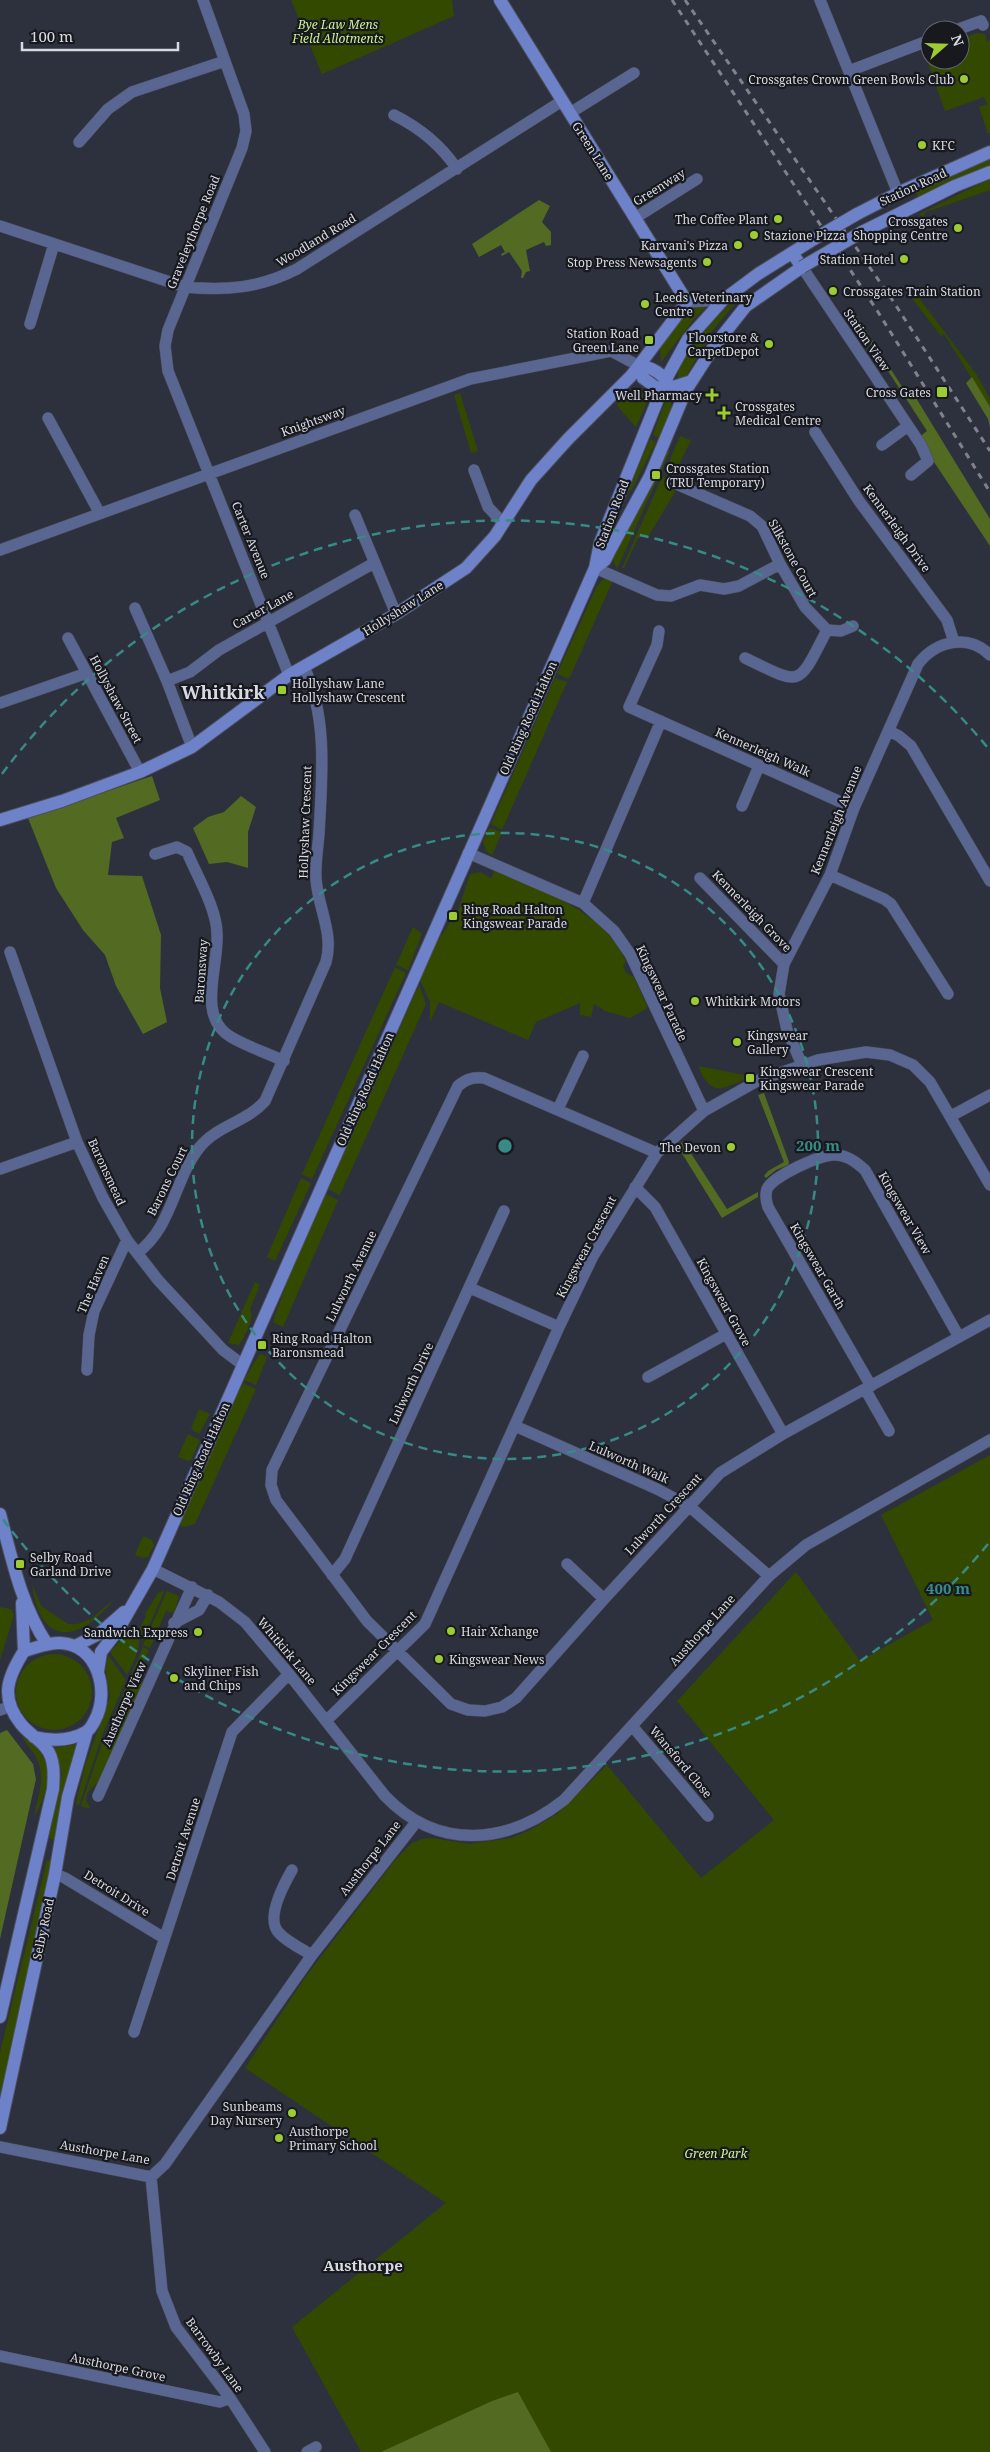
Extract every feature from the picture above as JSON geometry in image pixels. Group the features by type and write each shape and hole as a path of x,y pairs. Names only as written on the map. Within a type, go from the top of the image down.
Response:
{"main road":[{"name":"Green Lane","path":"500,0 686,302"},
{"name":"Station Road","path":"595,568 600,543 688,338 724,300 758,274 857,214 898,193 990,152"},
{"name":"Station Road","path":"595,568 605,560 634,509 666,443 679,407 692,381 727,327 746,306 802,267 862,232 990,172"},
{"path":"898,193 904,211"},
{"path":"792,253 802,267"},
{"name":"Hollyshaw Lane","path":"0,820 62,801 140,772 192,747 290,675 396,614 466,568 486,548 537,473 639,366 686,302"},
{"path":"639,366 650,367 679,407"},
{"path":"666,387 692,381"},
{"name":"Old Ring Road Halton","path":"98,1671 102,1652 118,1630 154,1569 595,568"},
{"path":"0,1514 22,1595 35,1626 46,1644"},
{"path":"22,1595 24,1651 10,1676 4,1709 34,1737 48,1740 69,1738 87,1731 98,1714 102,1698 98,1671 89,1657 75,1646 62,1643 46,1644 24,1651"},
{"name":"Old Ring Road Halton","path":"75,1646 98,1634 130,1608"},
{"name":"Selby Road","path":"0,2128 55,1874 68,1797 87,1731"},
{"name":"Selby Road","path":"0,2017 53,1789 53,1763 47,1749 34,1737"}],"street":[{"name":"Graveleythorpe Road","path":"203,0 244,114 245,140 168,330 165,354 168,371 209,473"},
{"path":"820,0 898,193"},
{"path":"970,25 981,21 983,25"},
{"path":"849,71 920,44"},
{"path":"78,142 108,109 132,92 225,61"},
{"path":"570,113 634,73"},
{"name":"Woodland Road","path":"0,226 185,287 215,290 239,289 280,277 457,169 562,102"},
{"path":"394,116 414,126 430,138 457,169"},
{"name":"Greenway","path":"635,218 698,179"},
{"path":"30,324 54,244"},
{"name":"Station View","path":"802,267 908,426 928,461 911,475"},
{"path":"686,302 724,300"},
{"name":"Knightsway","path":"0,550 99,512 470,379 611,351 639,366"},
{"path":"48,418 99,512"},
{"path":"882,445 908,426"},
{"name":"Kennerleigh Drive","path":"815,432 859,501 947,620 954,642"},
{"path":"474,470 488,507 503,523"},
{"name":"Carter Avenue","path":"209,473 290,675"},
{"name":"Silkstone Court","path":"674,483 750,516 762,526 780,564 809,614 827,630"},
{"path":"355,515 396,614"},
{"name":"Carter Lane","path":"167,681 190,672 219,650 374,563"},
{"path":"595,568 657,595 664,596 700,585 724,589 740,586 780,564"},
{"path":"134,608 167,681 192,747"},
{"path":"745,658 786,678 796,678 804,672 827,630 841,630 853,626"},
{"name":"Kennerleigh Walk","path":"659,631 654,652 628,708 854,808"},
{"name":"Hollyshaw Street","path":"68,638 140,772"},
{"path":"954,642 971,644 990,655"},
{"name":"Kennerleigh Avenue","path":"802,1065 787,1030 779,994 784,964 830,874 854,808 918,664 937,646 954,642"},
{"name":"Hollyshaw Crescent","path":"284,1061 326,962 329,946 316,882 321,787 317,708 313,688 304,667"},
{"path":"0,703 86,673"},
{"path":"583,903 661,721"},
{"path":"889,731 899,736 911,746 990,881"},
{"path":"742,806 759,766"},
{"name":"Baronsway","path":"155,854 177,847 187,852 213,913 218,935 211,1005 219,1027 231,1037 284,1061"},
{"name":"Kingswear Parade","path":"468,853 583,903 614,931 630,954 704,1111"},
{"path":"830,874 891,904 948,994"},
{"name":"Kennerleigh Grove","path":"700,878 784,964"},
{"name":"Baronsmead","path":"10,952 78,1142 103,1198 127,1240 137,1253 228,1355 243,1365"},
{"name":"Kingswear Crescent","path":"326,1721 425,1624 559,1327 594,1256 657,1153 704,1111 759,1080 802,1065 834,1056 882,1053 913,1065 925,1076 951,1116 990,1185"},
{"path":"558,1109 583,1056"},
{"name":"Barons Court","path":"137,1253 148,1245 158,1232 197,1150 218,1131 248,1116 260,1107 269,1095 284,1061"},
{"name":"Lulworth Avenue","path":"397,1652 366,1621 276,1500 271,1485 272,1470 458,1086 470,1078 484,1078 657,1153"},
{"path":"951,1116 990,1095"},
{"path":"0,1169 78,1142"},
{"name":"Kingswear View","path":"796,1169 827,1155 844,1156 859,1164 865,1170 959,1337"},
{"name":"Kingswear Garth","path":"796,1169 771,1183 767,1189 766,1202 868,1388 889,1431"},
{"name":"Kingswear Grove","path":"635,1188 647,1197 655,1207 783,1434"},
{"name":"Lulworth Drive","path":"332,1575 346,1559 504,1211"},
{"name":"The Haven","path":"88,1370 89,1335 94,1311 127,1240"},
{"path":"470,1288 559,1327"},
{"name":"Lulworth Crescent","path":"397,1652 451,1704 468,1710 493,1710 516,1698 720,1473 783,1434 990,1320"},
{"path":"648,1377 726,1334"},
{"name":"Lulworth Walk","path":"515,1426 657,1489 689,1506 769,1576"},
{"name":"Austhorpe Lane","path":"0,2147 151,2177 171,2156 312,1955 417,1821 440,1831 466,1836 496,1834 520,1826 543,1815 564,1800 633,1727 769,1576 806,1545 990,1440"},
{"path":"568,1564 604,1599"},
{"name":"Whitkirk Lane","path":"154,1569 208,1595 246,1622 290,1674 385,1796 417,1821"},
{"name":"Austhorpe View","path":"98,1796 174,1623 192,1587"},
{"path":"174,1623 199,1610 208,1595"},
{"name":"Detroit Avenue","path":"134,2032 232,1732 290,1674"},
{"name":"Wansford Close","path":"633,1727 708,1816"},
{"path":"292,1870 280,1892 274,1923 278,1933 312,1955"},
{"name":"Detroit Drive","path":"55,1874 65,1878 164,1938"},
{"name":"Barrowby Lane","path":"151,2177 162,2291 176,2327 230,2398 265,2452"},
{"name":"Austhorpe Grove","path":"0,2356 220,2402 230,2398"}],"green space":[{"name":"Bye Law Mens Field Allotments","path":"291,0 452,0 454,16 322,74"},
{"name":"Crossgates Crown Green Bowls Club","path":"978,33 985,34 987,41 990,40 990,133 988,134 979,107 987,104 984,97 945,111 930,70 970,70 970,36"},
{"path":"990,158 990,165 918,197 916,192"},
{"path":"990,179 990,190 926,212 923,217 919,214"},
{"path":"539,200 550,206 542,222 551,232 551,245 546,246 544,242 526,250 530,271 526,272 523,278 521,278 522,271 509,252 502,256 501,254 505,252 501,245 479,257 472,244"},
{"path":"916,294 977,375 990,399 990,407 944,334 941,336 911,297"},
{"path":"731,303 734,305 712,331 686,376 683,379 678,378 679,370 690,350"},
{"path":"699,304 706,307 694,319 661,362 660,349 685,312"},
{"path":"852,309 908,396 913,393 990,519 990,546 918,438 927,431 849,311"},
{"path":"972,377 990,407 990,428 988,419 966,383"},
{"path":"644,389 647,392 648,400 636,427 617,406 618,399 627,392"},
{"path":"460,393 478,451 471,453 454,395"},
{"path":"670,398 672,409 659,438 653,435 666,399"},
{"path":"680,436 691,440 673,477 664,473"},
{"path":"650,439 656,442 631,491 629,490"},
{"path":"669,448 669,453 617,569 612,556 615,548"},
{"path":"662,477 673,481 675,492 649,535 638,538 624,568 622,568"},
{"path":"614,578 569,679 557,674 597,586 602,580"},
{"path":"555,678 567,682 502,830 491,824"},
{"path":"152,776 160,800 116,818 124,838 112,842 108,875 142,876 161,935 160,988 167,1022 143,1034 116,986 105,955 83,930 56,888 28,818"},
{"path":"241,796 256,807 248,832 248,868 227,862 209,864 193,828 208,817 224,812"},
{"path":"489,828 502,832 492,855 486,851 483,841"},
{"path":"495,870 570,904 602,928 615,943 626,961 623,966 626,973 634,977 647,1006 646,1009 630,1018 605,1011 594,1004 591,1017 580,1015 580,1003 536,1022 528,1040 439,1002 430,1022 430,1002 420,980 434,947 450,922 454,923 470,874 480,872 491,878"},
{"path":"413,927 422,934 408,970 396,965"},
{"path":"395,967 406,973 312,1179 302,1174"},
{"path":"419,985 426,1004 340,1195 328,1189"},
{"path":"698,1066 750,1076 732,1085 719,1088 713,1087 703,1076"},
{"path":"764,1093 789,1162 788,1165 776,1170 766,1178 764,1176 768,1171 784,1162 758,1095"},
{"path":"683,1141 727,1209 758,1192 758,1197 722,1218 678,1147"},
{"path":"301,1178 311,1183 275,1261 267,1257"},
{"path":"326,1194 338,1200 283,1327 273,1322 287,1282"},
{"path":"255,1282 260,1285 250,1309 249,1327 239,1345 228,1343"},
{"path":"262,1354 267,1357 256,1385 244,1380 259,1355"},
{"path":"243,1383 256,1389 195,1524 184,1527 179,1525"},
{"path":"199,1409 210,1414 199,1434 191,1429"},
{"path":"188,1434 200,1440 191,1460 188,1461 178,1457"},
{"name":"Green Park","path":"990,1455 990,2452 361,2452 292,2327 446,2203 245,2068 304,1979 395,1860 412,1843 432,1838 469,1844 511,1838 530,1830 557,1814 607,1765 701,1878 774,1820 677,1701 796,1572 860,1661 933,1620 881,1515"},
{"path":"143,1536 152,1540 154,1545 148,1557 144,1558 135,1555"},
{"path":"32,1584 41,1606 68,1624 77,1624 91,1619 114,1599 101,1614 88,1624 75,1630 63,1632 52,1628 43,1620 36,1605"},
{"path":"163,1591 142,1641 140,1628 146,1616 145,1614 158,1593"},
{"path":"167,1591 179,1596 174,1613 166,1611 150,1648 143,1645"},
{"path":"0,1607 11,1609 14,1615 0,1660"},
{"path":"133,1628 137,1632 139,1644 138,1651 127,1675 110,1652"},
{"path":"143,1647 149,1650 136,1679 145,1683 97,1783 87,1793 86,1801 90,1808 82,1807 81,1805 103,1741"},
{"path":"47,1654 61,1654 75,1660 86,1671 92,1685 89,1707 81,1719 61,1730 47,1730 33,1724 22,1713 16,1699 16,1685 22,1671 33,1660"},
{"path":"108,1655 126,1680 103,1733 79,1805 76,1804 85,1766 110,1697 106,1670"},
{"path":"7,1730 33,1764 36,1779 0,1939 0,1733"},
{"path":"22,1736 41,1754 47,1773 44,1794 34,1817 41,1778 39,1763"},
{"path":"76,1744 55,1840 49,1838 62,1773 55,1748"},
{"path":"47,1860 53,1861 0,2106 0,2053"},
{"path":"518,2392 551,2452 381,2452 492,2401"}],"railway":[{"path":"672,0 878,312 990,492"},
{"path":"685,0 893,301 990,451"}],"place":[{"name":"Crossgates Crown Green Bowls Club","path":"964,79"},
{"name":"KFC","path":"922,145"},
{"name":"The Coffee Plant","path":"778,219"},
{"name":"Crossgates Shopping Centre","path":"958,228"},
{"name":"Stazione Pizza","path":"754,235"},
{"name":"Karvani's Pizza","path":"738,245"},
{"name":"Station Hotel","path":"904,259"},
{"name":"Stop Press Newsagents","path":"707,262"},
{"name":"Crossgates Train Station","path":"833,291"},
{"name":"Leeds Veterinary Centre","path":"645,304"},
{"name":"Station Road Green Lane","path":"649,340"},
{"name":"Floorstore & CarpetDepot","path":"769,344"},
{"name":"Cross Gates","path":"942,392"},
{"name":"Well Pharmacy","path":"712,395"},
{"name":"Crossgates Medical Centre","path":"724,413"},
{"name":"Crossgates Station (TRU Temporary)","path":"656,475"},
{"name":"Hollyshaw Lane Hollyshaw Crescent","path":"282,690"},
{"name":"Ring Road Halton Kingswear Parade","path":"453,916"},
{"name":"Whitkirk Motors","path":"695,1001"},
{"name":"Kingswear Gallery","path":"737,1042"},
{"name":"Kingswear Crescent Kingswear Parade","path":"750,1078"},
{"name":"The Devon","path":"731,1147"},
{"name":"Ring Road Halton Baronsmead","path":"262,1345"},
{"name":"Selby Road Garland Drive","path":"20,1564"},
{"name":"Hair Xchange","path":"451,1631"},
{"name":"Sandwich Express","path":"198,1632"},
{"name":"Kingswear News","path":"439,1659"},
{"name":"Skyliner Fish and Chips","path":"174,1678"},
{"name":"Sunbeams Day Nursery","path":"292,2113"},
{"name":"Austhorpe Primary School","path":"279,2138"}],"district":[{"name":"Whitkirk","path":"223,692"},
{"name":"Austhorpe","path":"363,2265"}]}
